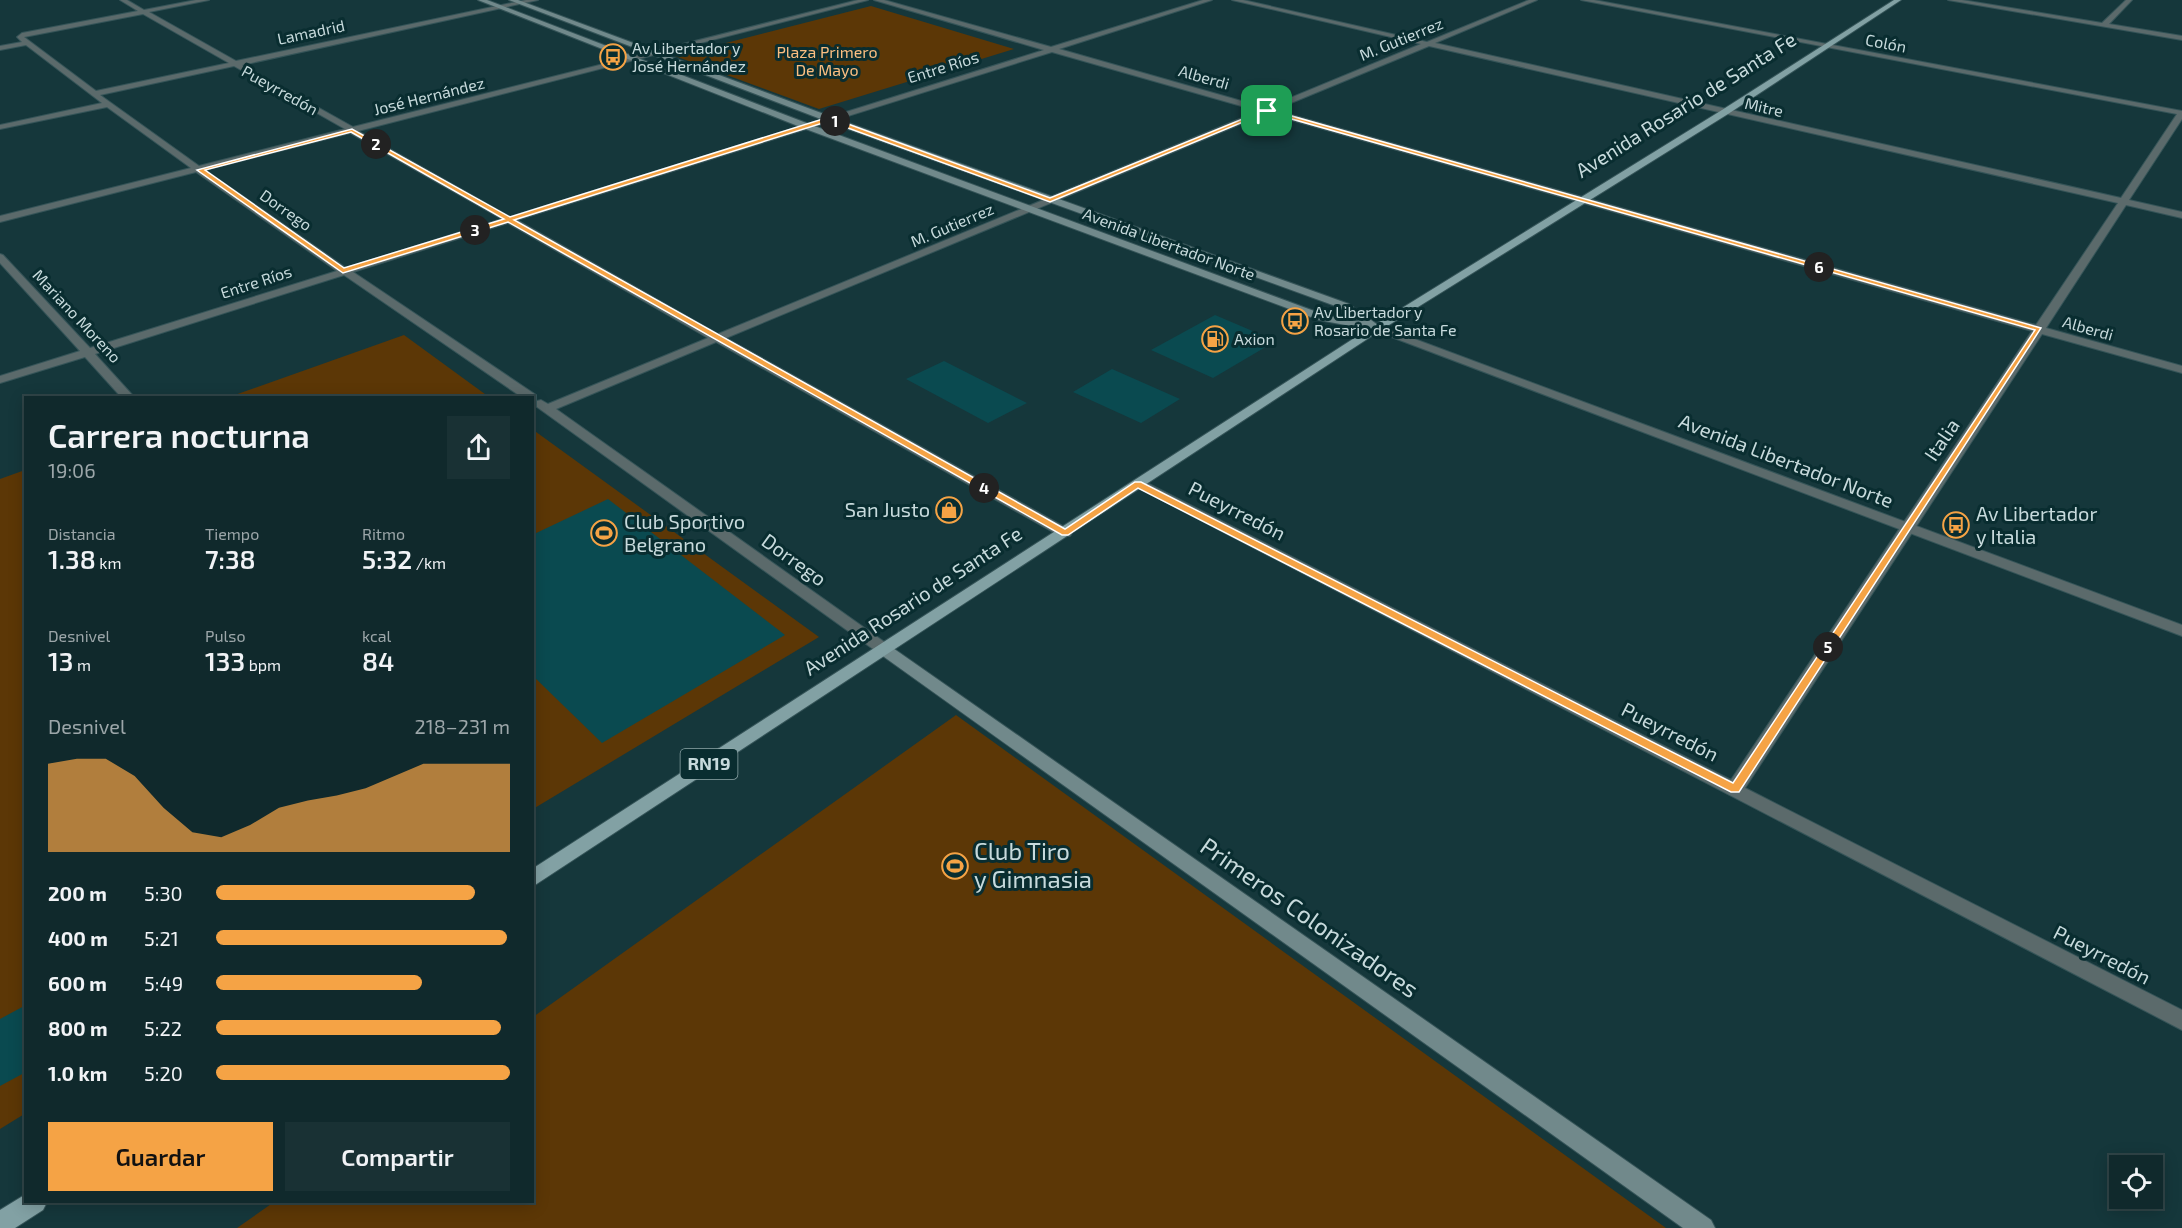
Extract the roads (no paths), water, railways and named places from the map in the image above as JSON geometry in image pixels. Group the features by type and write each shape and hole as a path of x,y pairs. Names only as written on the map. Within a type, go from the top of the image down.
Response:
{"main road":[{"name":"Avenida Libertador Norte","path":"481,0 806,126 1323,318 1377,328"},
{"name":"Avenida Rosario de Santa Fe","path":"534,878 1377,328 1829,46 1898,0"},
{"name":"Avenida Libertador Norte","path":"516,2 829,119 1345,306 1377,328"},
{"name":"Primeros Colonizadores","path":"885,650 1702,1228"},
{"path":"0,1224 33,1203"}],"street":[{"name":"Pueyrredón","path":"123,0 1065,533"},
{"path":"27,43 20,36 206,0"},
{"name":"Lamadrid","path":"93,94 501,8 516,2 536,0"},
{"name":"José Hernández","path":"0,219 865,0"},
{"name":"Alberdi","path":"877,0 2182,370"},
{"name":"Entre Ríos","path":"0,380 1209,0"},
{"name":"Mitre","path":"1235,0 2182,215"},
{"name":"M. Gutierrez","path":"548,408 1534,0"},
{"name":"Colón","path":"1584,0 2182,113"},
{"path":"1951,0 2182,38"},
{"path":"2104,25 2129,0"},
{"path":"0,48 27,43"},
{"name":"Dorrego","path":"27,43 93,94 343,271 529,396"},
{"path":"0,127 108,104"},
{"name":"Italia","path":"1735,789 2182,113"},
{"name":"Mariano Moreno","path":"0,257 127,396"},
{"name":"Avenida Libertador Norte","path":"1377,328 2182,631"},
{"name":"Dorrego","path":"534,399 885,650"},
{"name":"Pueyrredón","path":"1138,484 2182,1020"}],"place":[{"name":"Av Libertador y José Hernández","path":"613,57"},
{"name":"Av Libertador y Rosario de Santa Fe","path":"1295,321"},
{"name":"Axion","path":"1215,339"},
{"name":"San Justo","path":"949,510"},
{"name":"Av Libertador y Italia","path":"1956,525"},
{"name":"Club Sportivo Belgrano","path":"604,533"},
{"name":"Club Tiro y Gimnasia","path":"955,866"}],"park label":[{"name":"Plaza Primero De Mayo","path":"827,61"}]}
